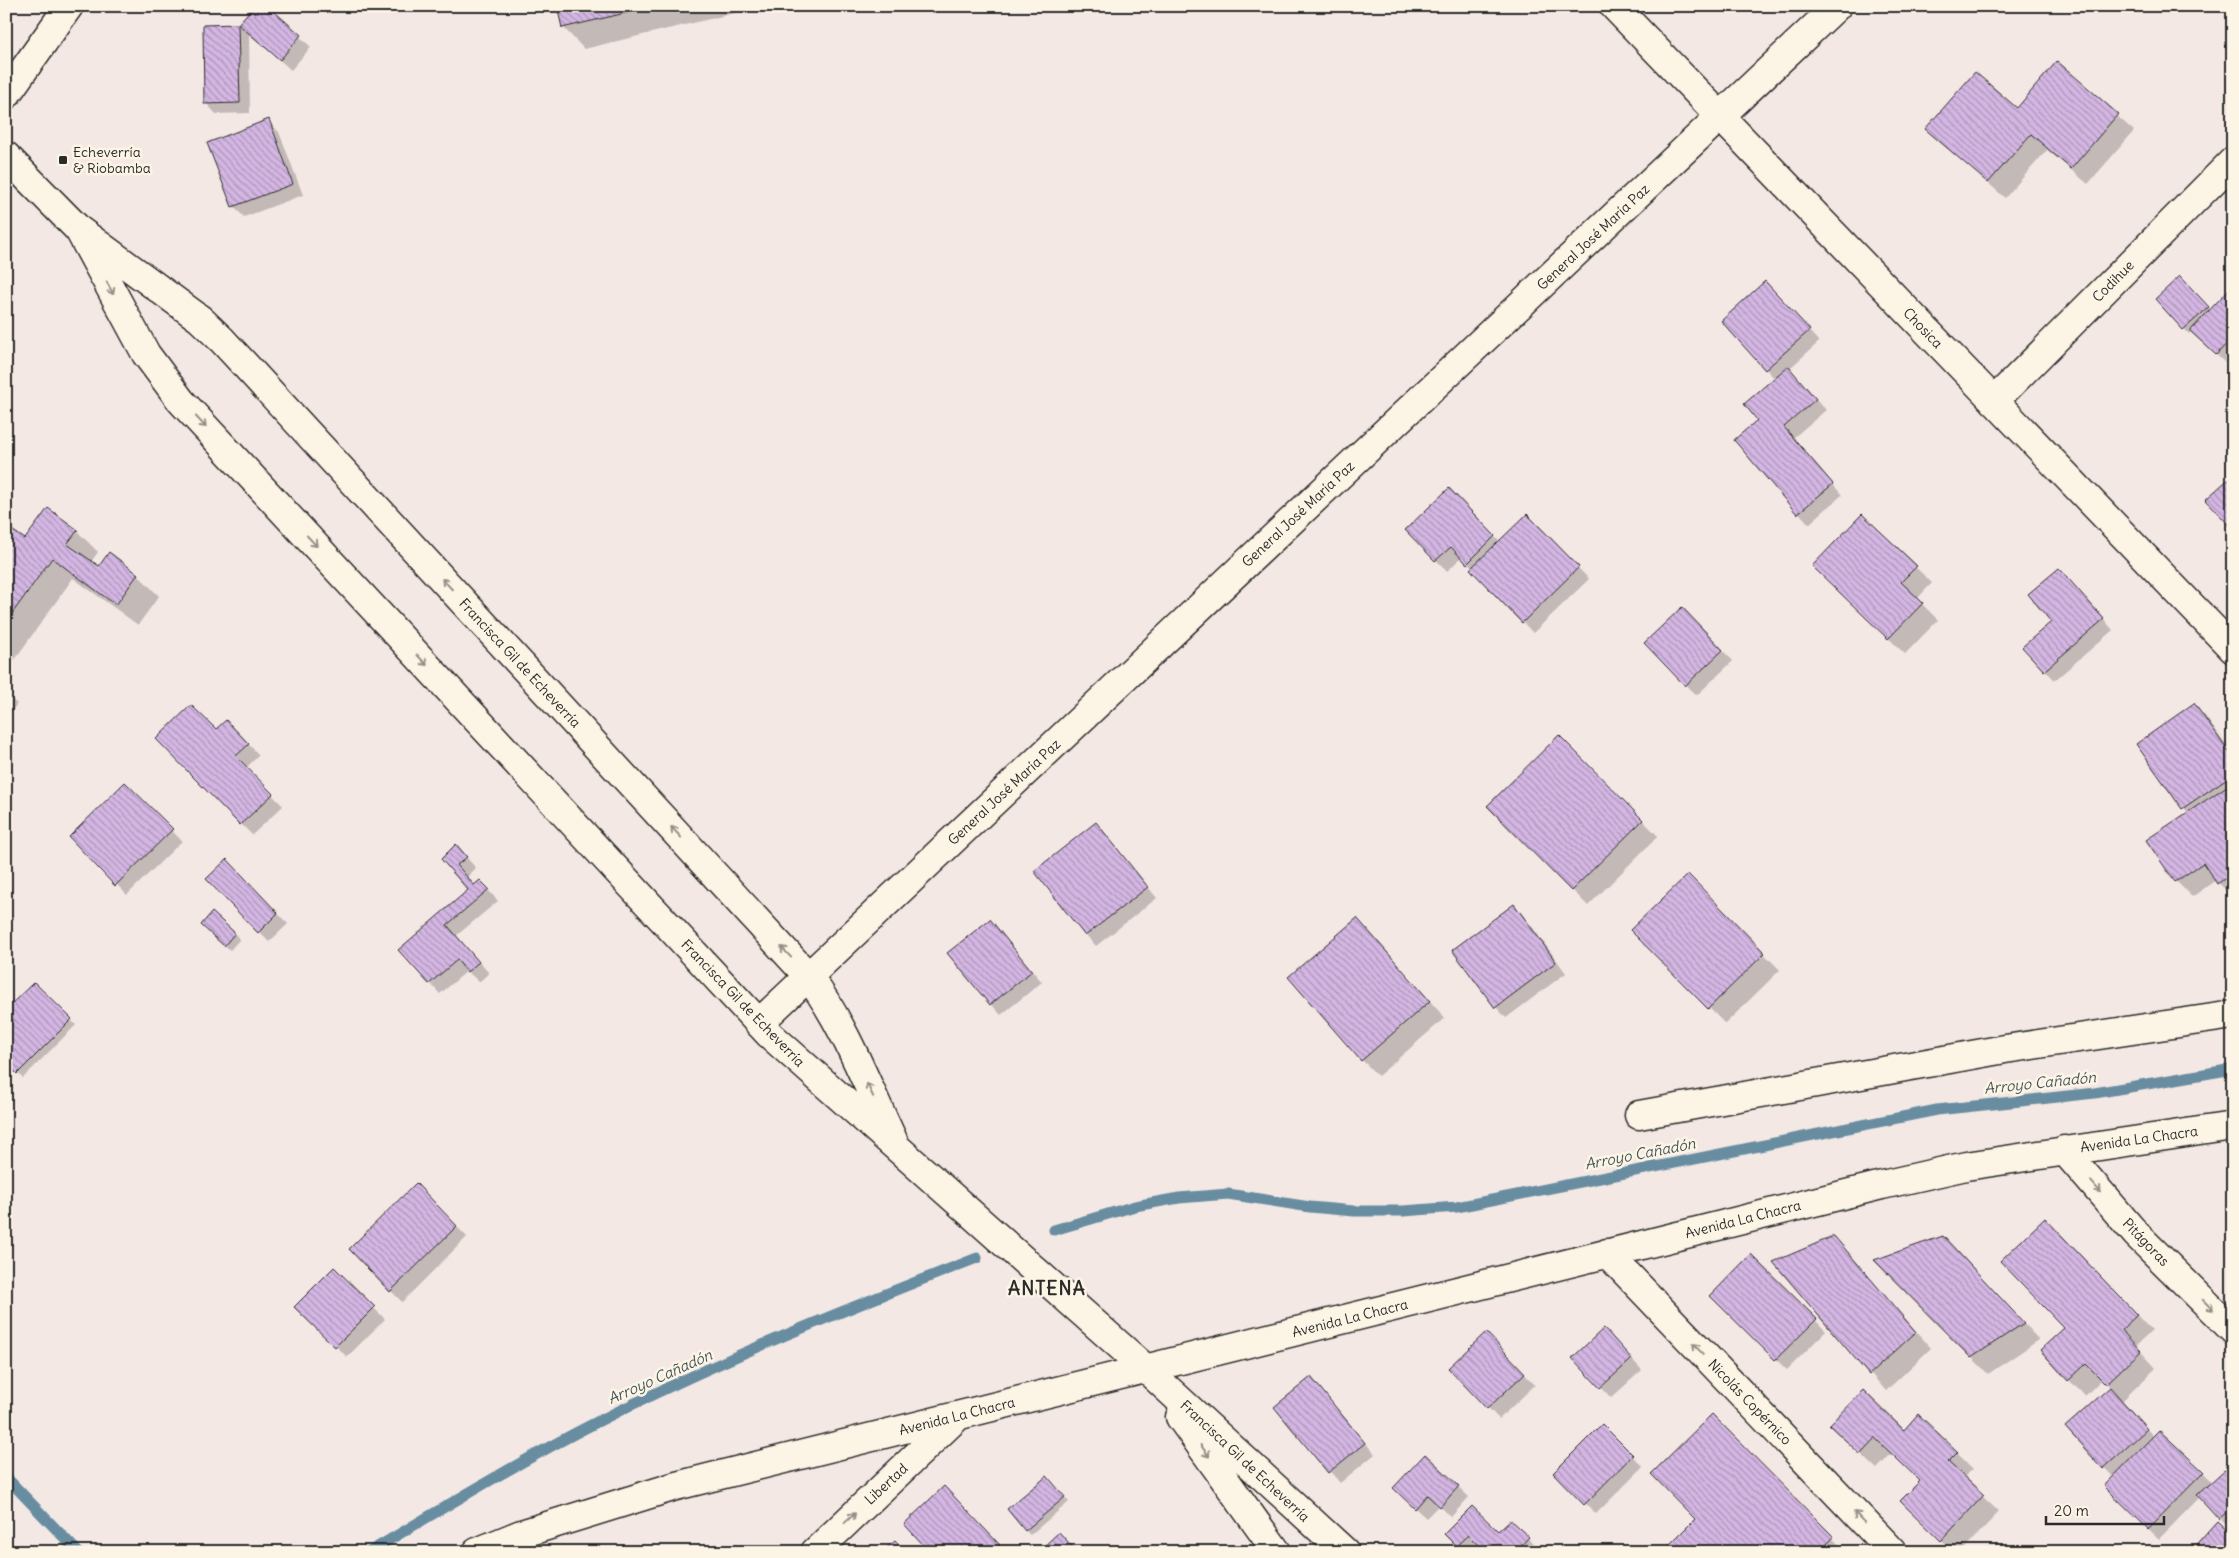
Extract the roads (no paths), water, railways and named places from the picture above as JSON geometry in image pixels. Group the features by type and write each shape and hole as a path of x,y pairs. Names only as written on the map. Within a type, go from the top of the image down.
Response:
{"street":[{"path":"6,95 68,6"},
{"name":"Chosica","path":"1614,6 2233,649"},
{"name":"General José María Paz","path":"759,1023 1838,6"},
{"name":"Francisca Gil de Echeverría","path":"6,156 79,230 194,315 222,340 808,976 839,1026 898,1150"},
{"name":"Codihue","path":"1994,401 2233,161"},
{"name":"Francisca Gil de Echeverría","path":"79,230 146,354 181,401 759,1023 794,1059 1146,1369 1345,1552"},
{"path":"1639,1115 2005,1049 2233,1015"},
{"name":"Avenida La Chacra","path":"477,1552 521,1534 676,1486 1882,1185 1966,1166 2233,1126"},
{"name":"Pitágoras","path":"2064,1150 2136,1234 2233,1330"},
{"name":"Nicolás Copérnico","path":"1607,1253 1893,1552"},
{"name":"Francisca Gil de Echeverría","path":"1146,1369 1277,1552"},
{"name":"Libertad","path":"815,1552 958,1416"}],"waterway":[{"name":"Arroyo Cañadón","path":"1054,1230 1135,1206 1179,1198 1228,1194 1310,1207 1354,1211 1403,1211 1457,1207 1937,1110 2095,1093 2233,1069"},
{"name":"Arroyo Cañadón","path":"369,1552 540,1452 645,1398 738,1355 977,1258"},
{"name":"Arroyo Cañadón","path":"6,1477 78,1552"}],"place":[{"name":"Echeverría & Riobamba","path":"63,160"}],"district":[{"name":"ANTENA","path":"1047,1288"}]}
